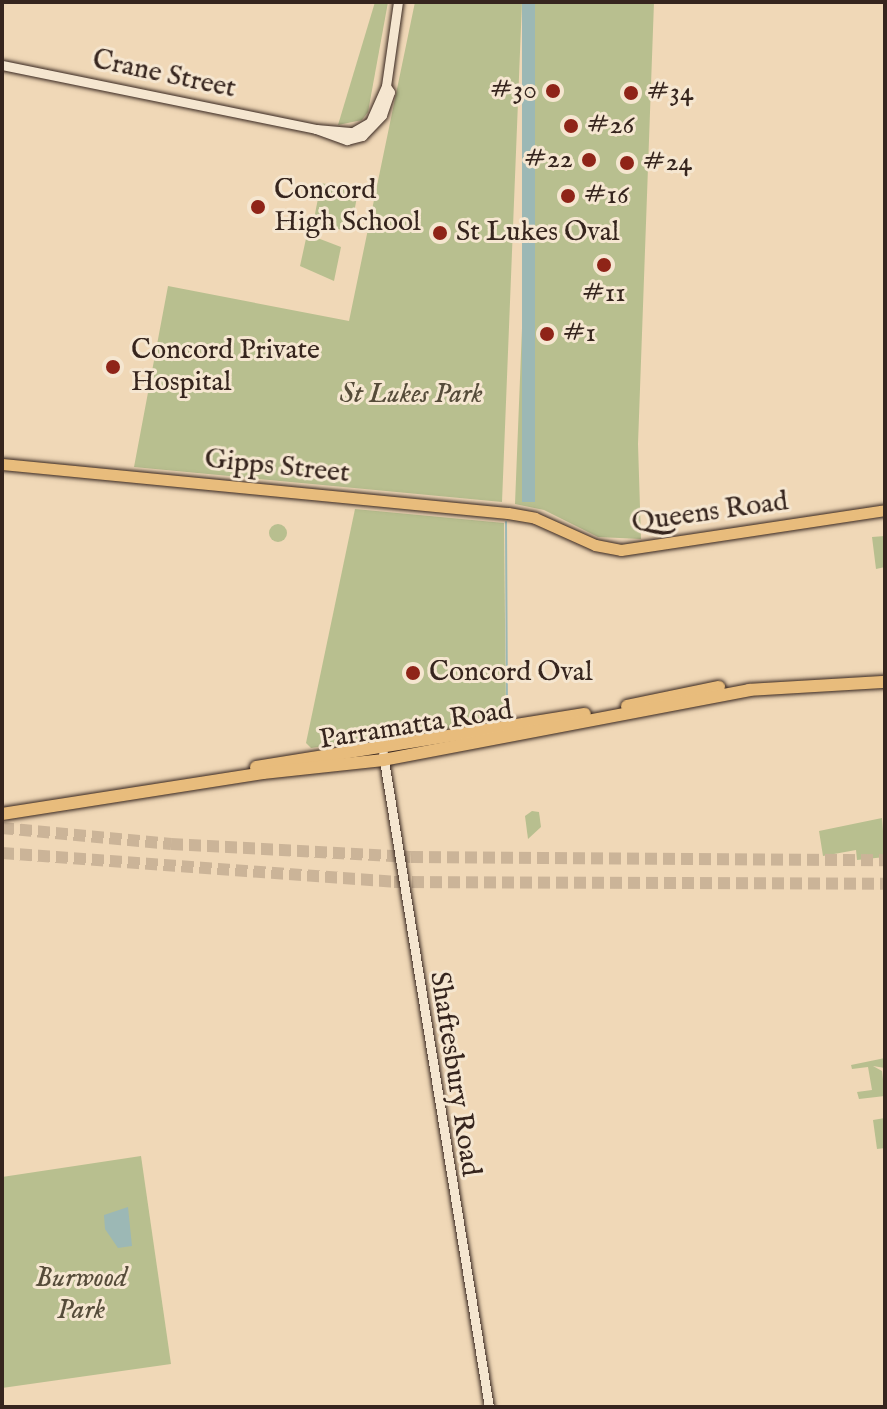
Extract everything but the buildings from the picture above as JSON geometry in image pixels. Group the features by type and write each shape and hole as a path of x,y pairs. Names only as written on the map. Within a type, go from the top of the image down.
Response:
{"highway":[{"name":"Parramatta Road","path":"466,739 748,682 885,674"},
{"name":"Parramatta Road","path":"2,814 749,690 885,682"},
{"name":"Parramatta Road","path":"2,806 382,753"}],"main road":[{"name":"Crane Street","path":"2,65 316,129 346,132 365,127 386,86 398,2"},
{"name":"Gipps Street","path":"2,464 508,513 546,523"},
{"name":"Queens Road","path":"546,523 595,545 632,549 885,510"},
{"name":"Shaftesbury Road","path":"382,753 489,1407"}],"green space":[{"path":"375,2 388,2 368,112 362,120 338,125"},
{"name":"St Lukes Park","path":"415,2 522,2 502,502 134,467 168,286 349,321"},
{"path":"535,2 654,2 638,444 641,539 598,537 544,510 515,504"},
{"path":"321,183 358,190 350,231 313,224"},
{"path":"307,234 341,247 334,281 300,266"},
{"name":"Concord Oval","path":"355,509 504,523 506,720 311,748 306,743"},
{"path":"278,524 287,533 278,542 269,533"},
{"path":"885,536 885,567 876,569 872,537"},
{"path":"532,811 539,812 541,827 528,839 525,816"},
{"path":"882,818 885,857 857,860 856,850 823,856 819,831"},
{"path":"885,1058 885,1068 873,1066 882,1071 885,1096 859,1099 857,1092 872,1090 868,1067 852,1069 851,1065"},
{"path":"885,1118 885,1148 877,1149 873,1120"},
{"name":"Burwood Park","path":"141,1156 171,1364 2,1388 2,1177"}],"water":[{"path":"522,2 535,2 535,502 522,502"},
{"path":"128,1207 132,1246 118,1248 105,1229 104,1215"}],"waterway":[{"path":"506,522 507,718"}],"tunnel":[{"path":"2,828 171,844 411,857 885,860"},
{"path":"2,853 394,882 885,884"}],"place":[{"name":"#30","path":"553,91"},
{"name":"#34","path":"631,93"},
{"name":"#26","path":"571,126"},
{"name":"#22","path":"589,160"},
{"name":"#24","path":"627,163"},
{"name":"#16","path":"568,196"},
{"name":"Concord High School","path":"258,207"},
{"name":"St Lukes Oval","path":"440,233"},
{"name":"#11","path":"604,265"},
{"name":"#1","path":"547,334"},
{"name":"Concord Private Hospital","path":"113,367"},
{"name":"Concord Oval","path":"413,673"}]}
